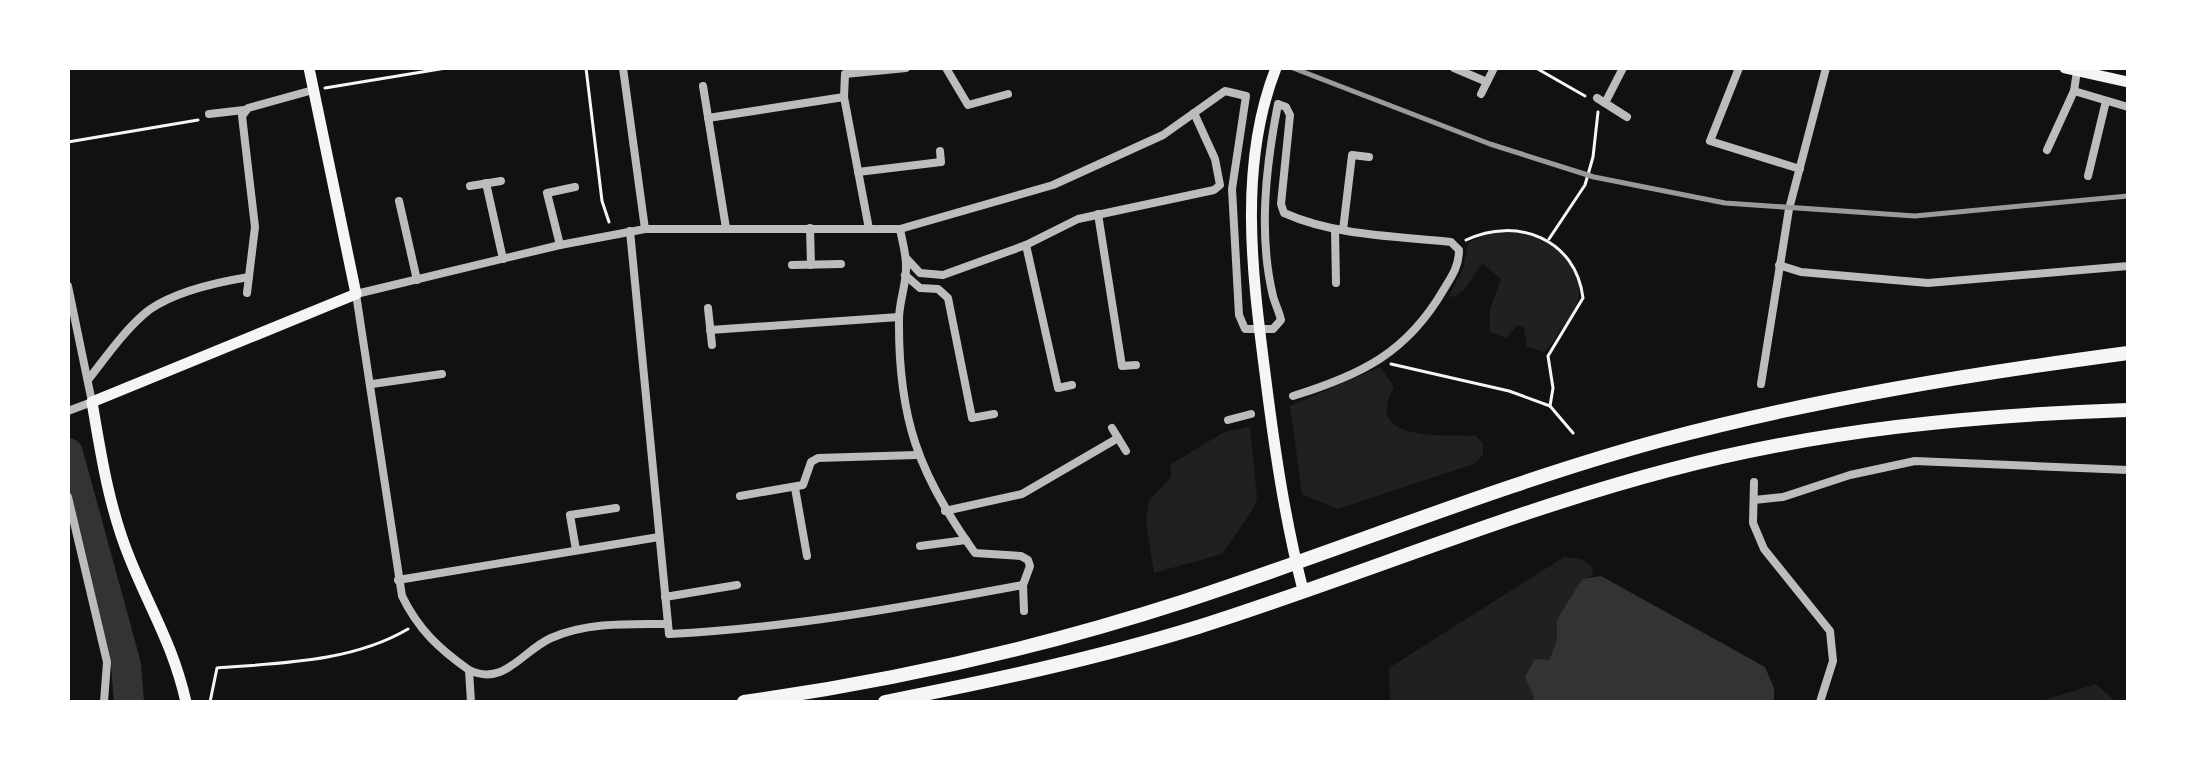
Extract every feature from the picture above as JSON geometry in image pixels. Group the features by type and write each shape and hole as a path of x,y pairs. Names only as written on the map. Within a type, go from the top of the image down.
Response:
{"highway":[{"path":"744,702 829,690 1014,652 1186,601 1470,501 1716,427 1956,376 2128,353"},
{"path":"888,702 1023,674 1197,627 1668,470 1779,444 1876,429 2017,414 2128,410"}],"main road":[{"path":"186,702 176,657 129,558 107,490 92,402 356,294 309,68"},
{"path":"1276,68 1262,118 1251,208 1260,331 1282,504 1303,590"},
{"path":"2080,70 2128,82"}],"street":[{"path":"623,68 645,229"},
{"path":"869,229 844,97 845,71 906,68"},
{"path":"946,68 968,105 1008,94"},
{"path":"1454,68 1487,82"},
{"path":"1481,94 1494,68"},
{"path":"1623,68 1601,100 1627,117"},
{"path":"1739,68 1710,141 1800,169"},
{"path":"1761,384 1789,209 1823,69"},
{"path":"2047,150 2074,91 2080,70"},
{"path":"703,86 726,228"},
{"path":"209,114 244,110 313,90"},
{"path":"668,624 605,625 575,630 550,639 500,673 482,676 437,647 417,624 402,596 398,580 372,384 356,294 560,245 645,229 900,229 1053,185 1163,135 1225,91 1278,104 1286,107 1290,115 1281,204 1284,213 1308,224 1456,244 1458,265 1435,305 1405,342 1381,362 1334,384 1293,396"},
{"path":"2074,91 2128,107"},
{"path":"1246,96 1232,189 1236,267 1240,323 1245,329 1260,331 1273,329 1281,320 1273,297 1266,222 1268,163 1278,104"},
{"path":"708,118 844,97"},
{"path":"2088,176 2106,101"},
{"path":"244,110 242,116 254,200 254,254 247,293"},
{"path":"905,257 920,273 943,275 1026,245 1078,219 1214,190 1220,185 1215,159 1194,113"},
{"path":"858,172 941,162 940,151"},
{"path":"1336,283 1339,229 1352,155 1369,157"},
{"path":"470,186 501,181"},
{"path":"486,183 503,259"},
{"path":"560,245 547,193 575,187"},
{"path":"399,201 417,280"},
{"path":"1098,214 1122,366 1136,365"},
{"path":"810,228 811,265"},
{"path":"900,229 905,257 899,317 903,396 916,455 945,511 975,553 1021,556 1028,560 1030,566 1023,585 1024,611"},
{"path":"630,231 669,634 754,630 873,613 1023,585"},
{"path":"1026,245 1058,388 1072,385"},
{"path":"792,265 841,264"},
{"path":"1779,265 1801,272 1928,283 2128,266"},
{"path":"905,275 920,288 938,289 948,298 972,418 994,414"},
{"path":"88,380 135,324 157,305 206,286 249,277"},
{"path":"68,286 92,402 68,411"},
{"path":"708,308 712,345"},
{"path":"710,330 899,317"},
{"path":"372,384 442,374"},
{"path":"1228,420 1251,414"},
{"path":"1112,428 1126,451"},
{"path":"945,511 1022,494 1118,438"},
{"path":"740,496 803,485 811,462 818,458 916,455"},
{"path":"1754,500 1783,497 1850,475 1915,461 2128,470"},
{"path":"1754,482 1753,523 1764,549 1830,631 1833,661 1820,702"},
{"path":"795,488 807,556"},
{"path":"68,497 107,662 104,702"},
{"path":"576,550 570,515 616,508"},
{"path":"398,580 659,537"},
{"path":"920,546 966,540"},
{"path":"665,597 737,585"},
{"path":"469,670 471,702"}],"path":[{"path":"313,90 446,68"},
{"path":"586,68 602,201 614,233"},
{"path":"1536,68 1589,98 1601,100 1595,124 1593,157 1585,185 1549,239"},
{"path":"68,142 207,119 209,114"},
{"path":"1456,244 1491,230 1507,229 1549,239 1575,268 1583,298 1548,356 1553,388 1550,406"},
{"path":"1381,362 1509,391 1550,406 1573,433"},
{"path":"210,702 217,668 318,657 379,646 417,624"}],"shaded area":[{"path":"1507,230 1550,242 1562,251 1576,271 1579,293 1576,305 1544,352 1527,347 1524,328 1518,325 1506,338 1490,332 1490,309 1501,279 1482,263 1464,290 1454,297 1449,296 1463,269 1468,243 1491,232"},
{"path":"1380,367 1394,387 1387,405 1389,418 1397,427 1426,434 1476,436 1483,443 1483,455 1474,464 1338,509 1302,494 1290,406"},
{"path":"1250,427 1257,498 1253,509 1222,554 1154,573 1146,522 1149,501 1171,477 1170,465 1224,432"},
{"path":"1564,557 1582,559 1593,568 1592,576 1582,579 1558,620 1557,640 1531,702 1390,702 1389,668"},
{"path":"1601,576 1765,667 1774,688 1774,702 1531,702 1534,697 1525,677 1535,659 1549,660 1557,640 1557,620 1582,579"},
{"path":"2096,684 2116,702 2037,702"}],"waterway":[{"path":"68,453 126,665 129,702"}],"railway":[{"path":"1293,68 1490,144 1594,177 1725,203 1915,216 2128,196"}]}
